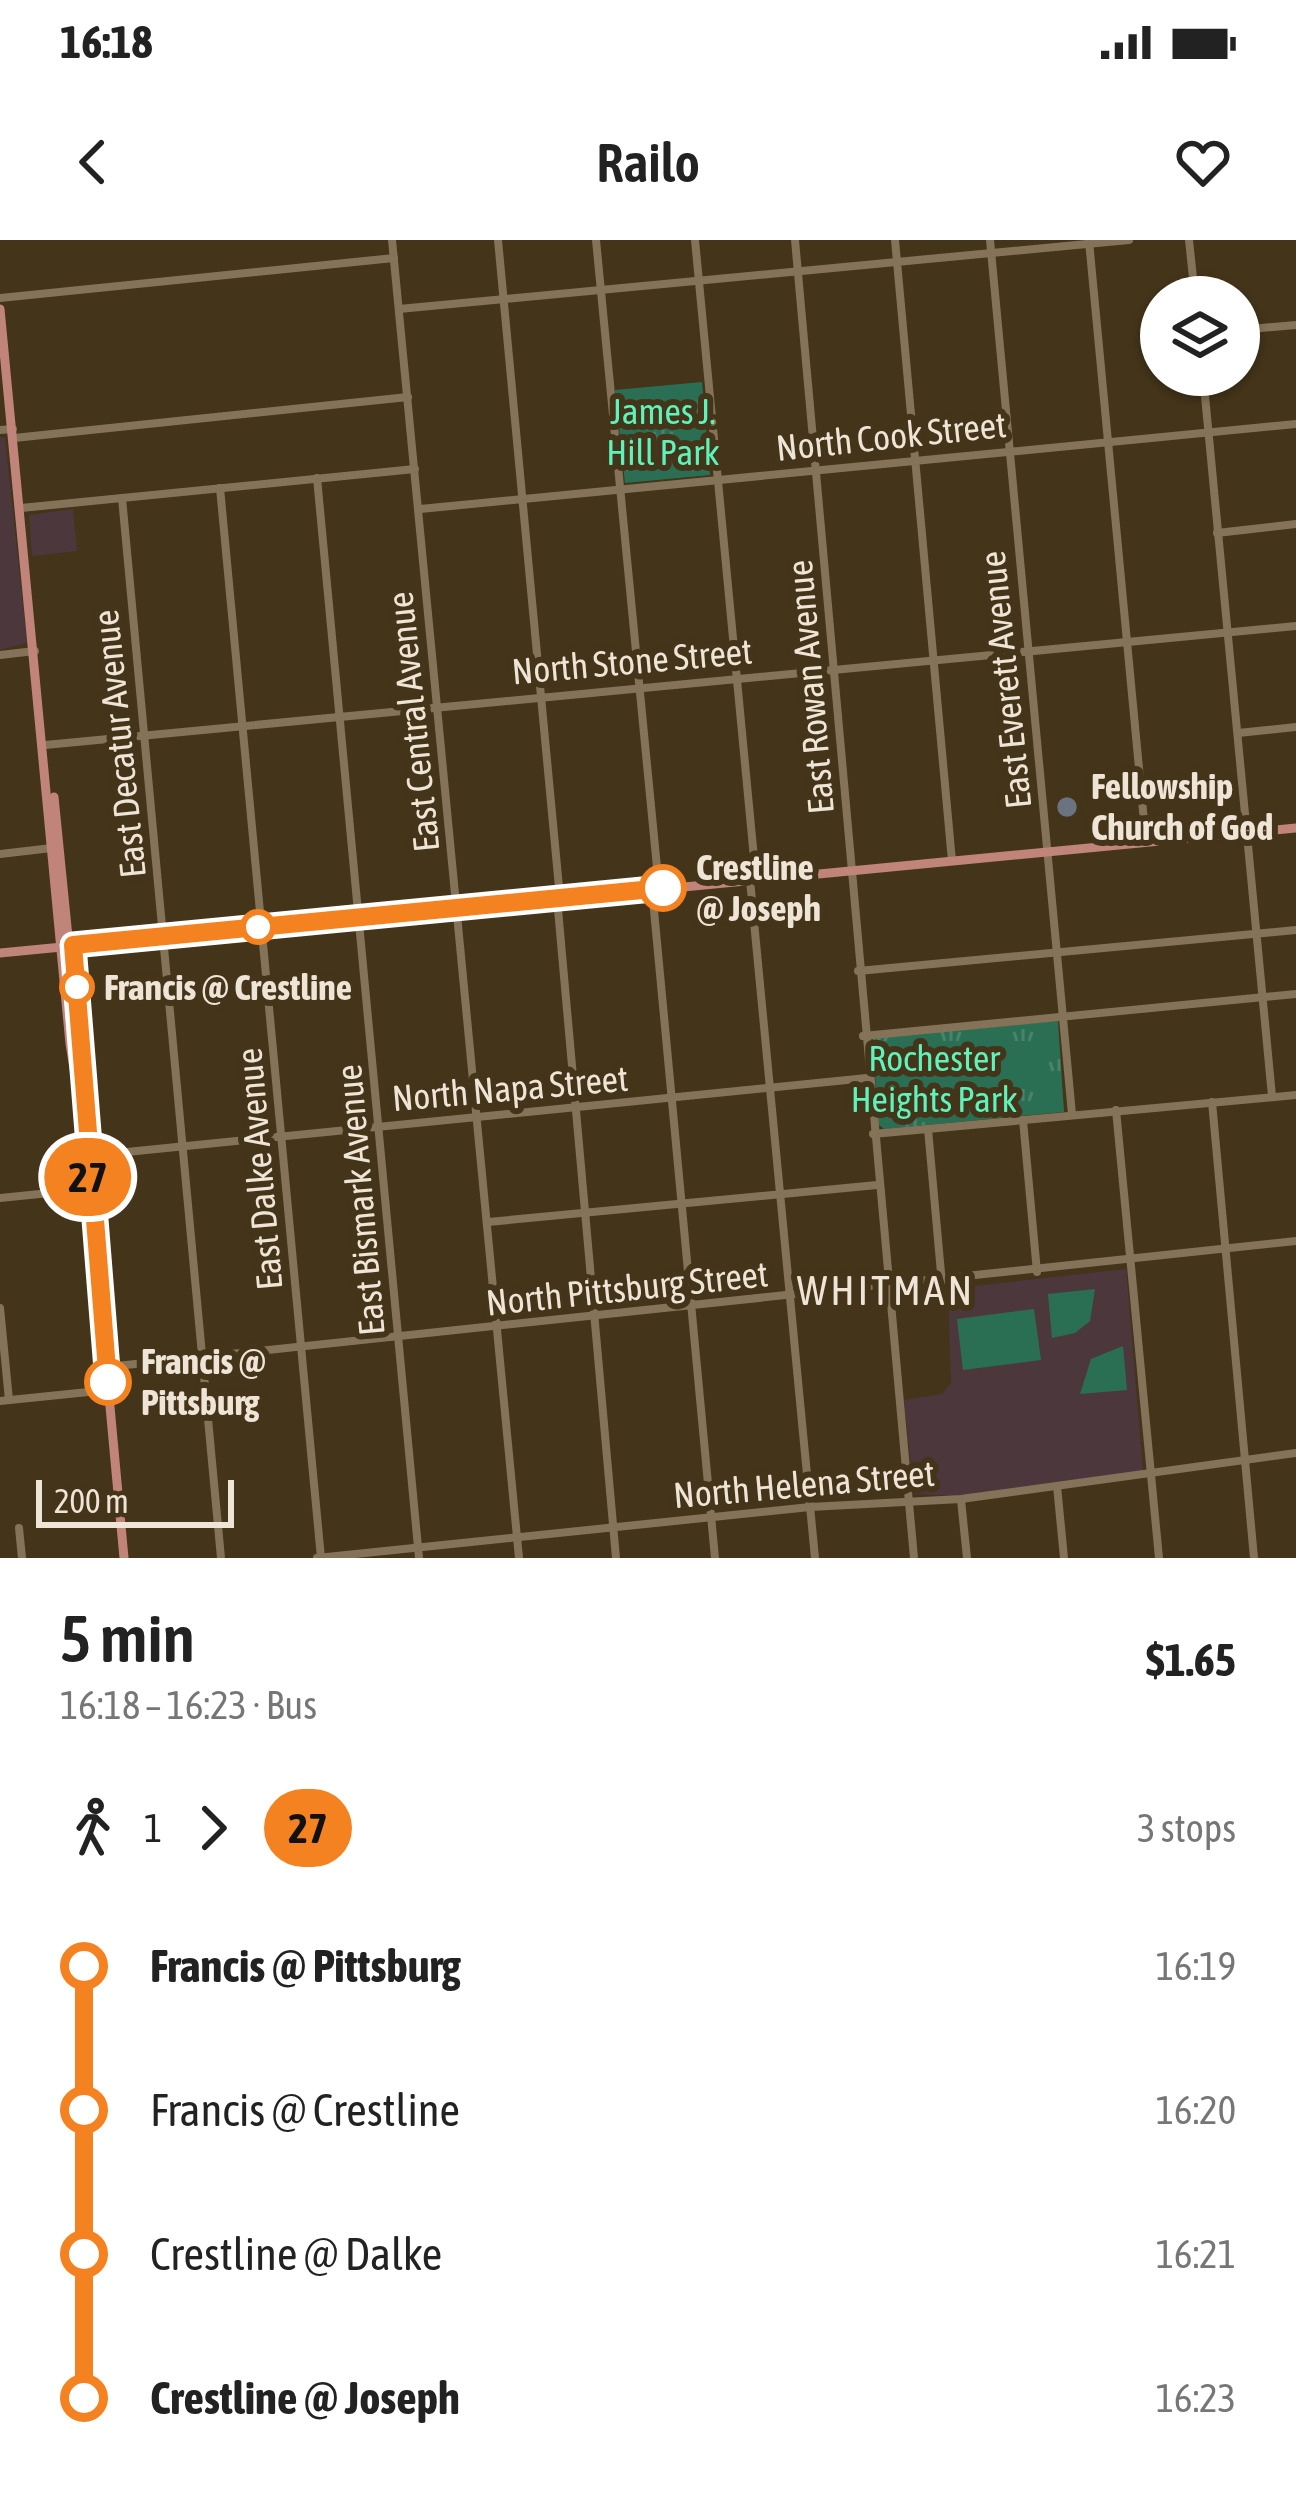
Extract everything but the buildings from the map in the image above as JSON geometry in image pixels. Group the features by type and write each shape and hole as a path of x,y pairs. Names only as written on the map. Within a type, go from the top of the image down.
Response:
{"main road":[{"path":"0,310 67,945 124,1558"},
{"path":"45,745 52,848 67,945"},
{"path":"0,953 1296,828"}],"street":[{"name":"East Central Avenue","path":"392,240 519,1558"},
{"path":"498,240 616,1558"},
{"path":"596,240 715,1558"},
{"path":"695,240 815,1558"},
{"name":"East Rowan Avenue","path":"795,240 836,670 863,1036 914,1558"},
{"path":"895,240 952,861"},
{"name":"East Everett Avenue","path":"990,240 1072,1114"},
{"path":"399,310 1129,240"},
{"path":"1189,240 1193,276"},
{"path":"1089,242 1146,842"},
{"path":"0,298 394,258"},
{"path":"1260,328 1296,325"},
{"path":"1205,396 1272,1096"},
{"path":"0,430 13,433 408,397"},
{"name":"North Cook Street","path":"419,509 1296,424"},
{"path":"21,508 415,469"},
{"name":"East Bismark Avenue","path":"317,478 418,1553"},
{"name":"East Dalke Avenue","path":"220,488 284,1136 319,1558"},
{"name":"East Decatur Avenue","path":"122,498 206,1358 221,1558"},
{"path":"1217,532 1296,524"},
{"name":"North Stone Street","path":"45,745 1296,626"},
{"path":"0,655 36,651"},
{"path":"1238,733 1296,727"},
{"path":"0,854 52,848"},
{"path":"858,971 1296,930"},
{"path":"863,1036 1296,994"},
{"name":"North Napa Street","path":"86,1156 867,1078"},
{"path":"872,1134 1296,1095"},
{"path":"1212,1102 1254,1558"},
{"path":"1116,1110 1159,1558"},
{"path":"1023,1120 1037,1272"},
{"path":"928,1129 944,1306"},
{"path":"488,1222 878,1185"},
{"path":"0,1198 89,1190"},
{"name":"North Pittsburg Street","path":"107,1367 790,1299 1296,1241"},
{"path":"0,1308 4,1400 109,1390"},
{"name":"North Helena Street","path":"319,1558 418,1553 517,1538 908,1498 962,1499 1296,1453"},
{"path":"1057,1486 1064,1558"},
{"path":"962,1499 967,1558"},
{"path":"19,1528 22,1558"}],"shaded area":[{"path":"0,437 5,438 27,643 0,650"},
{"path":"73,509 77,551 32,556 29,515"},
{"path":"1126,1269 1143,1471 969,1496 914,1494 904,1400 942,1394 951,1383 948,1289"}],"green space":[{"name":"James J. Hill Park","path":"702,382 710,475 625,483 615,390"},
{"name":"Rochester Heights Park","path":"1058,1021 1064,1112 884,1129 878,1124 873,1038"},
{"path":"932,1045 924,1085 910,1096 888,1101 883,1053"},
{"path":"1095,1289 1090,1321 1075,1333 1052,1338 1048,1294"},
{"path":"1034,1309 1041,1360 963,1370 957,1319"},
{"path":"1123,1346 1127,1390 1080,1394 1091,1359"}],"bus line":[{"name":"27","path":"108,1382 86,1156 73,945 663,888"}],"place":[{"name":"Fellowship Church of God","path":"1067,807"},
{"name":"Crestline @ Joseph","path":"663,888"},
{"name":"Francis @ Crestline","path":"77,987"},
{"name":"Francis @ Pittsburg","path":"108,1382"}],"district":[{"name":"WHITMAN","path":"886,1290"}]}
